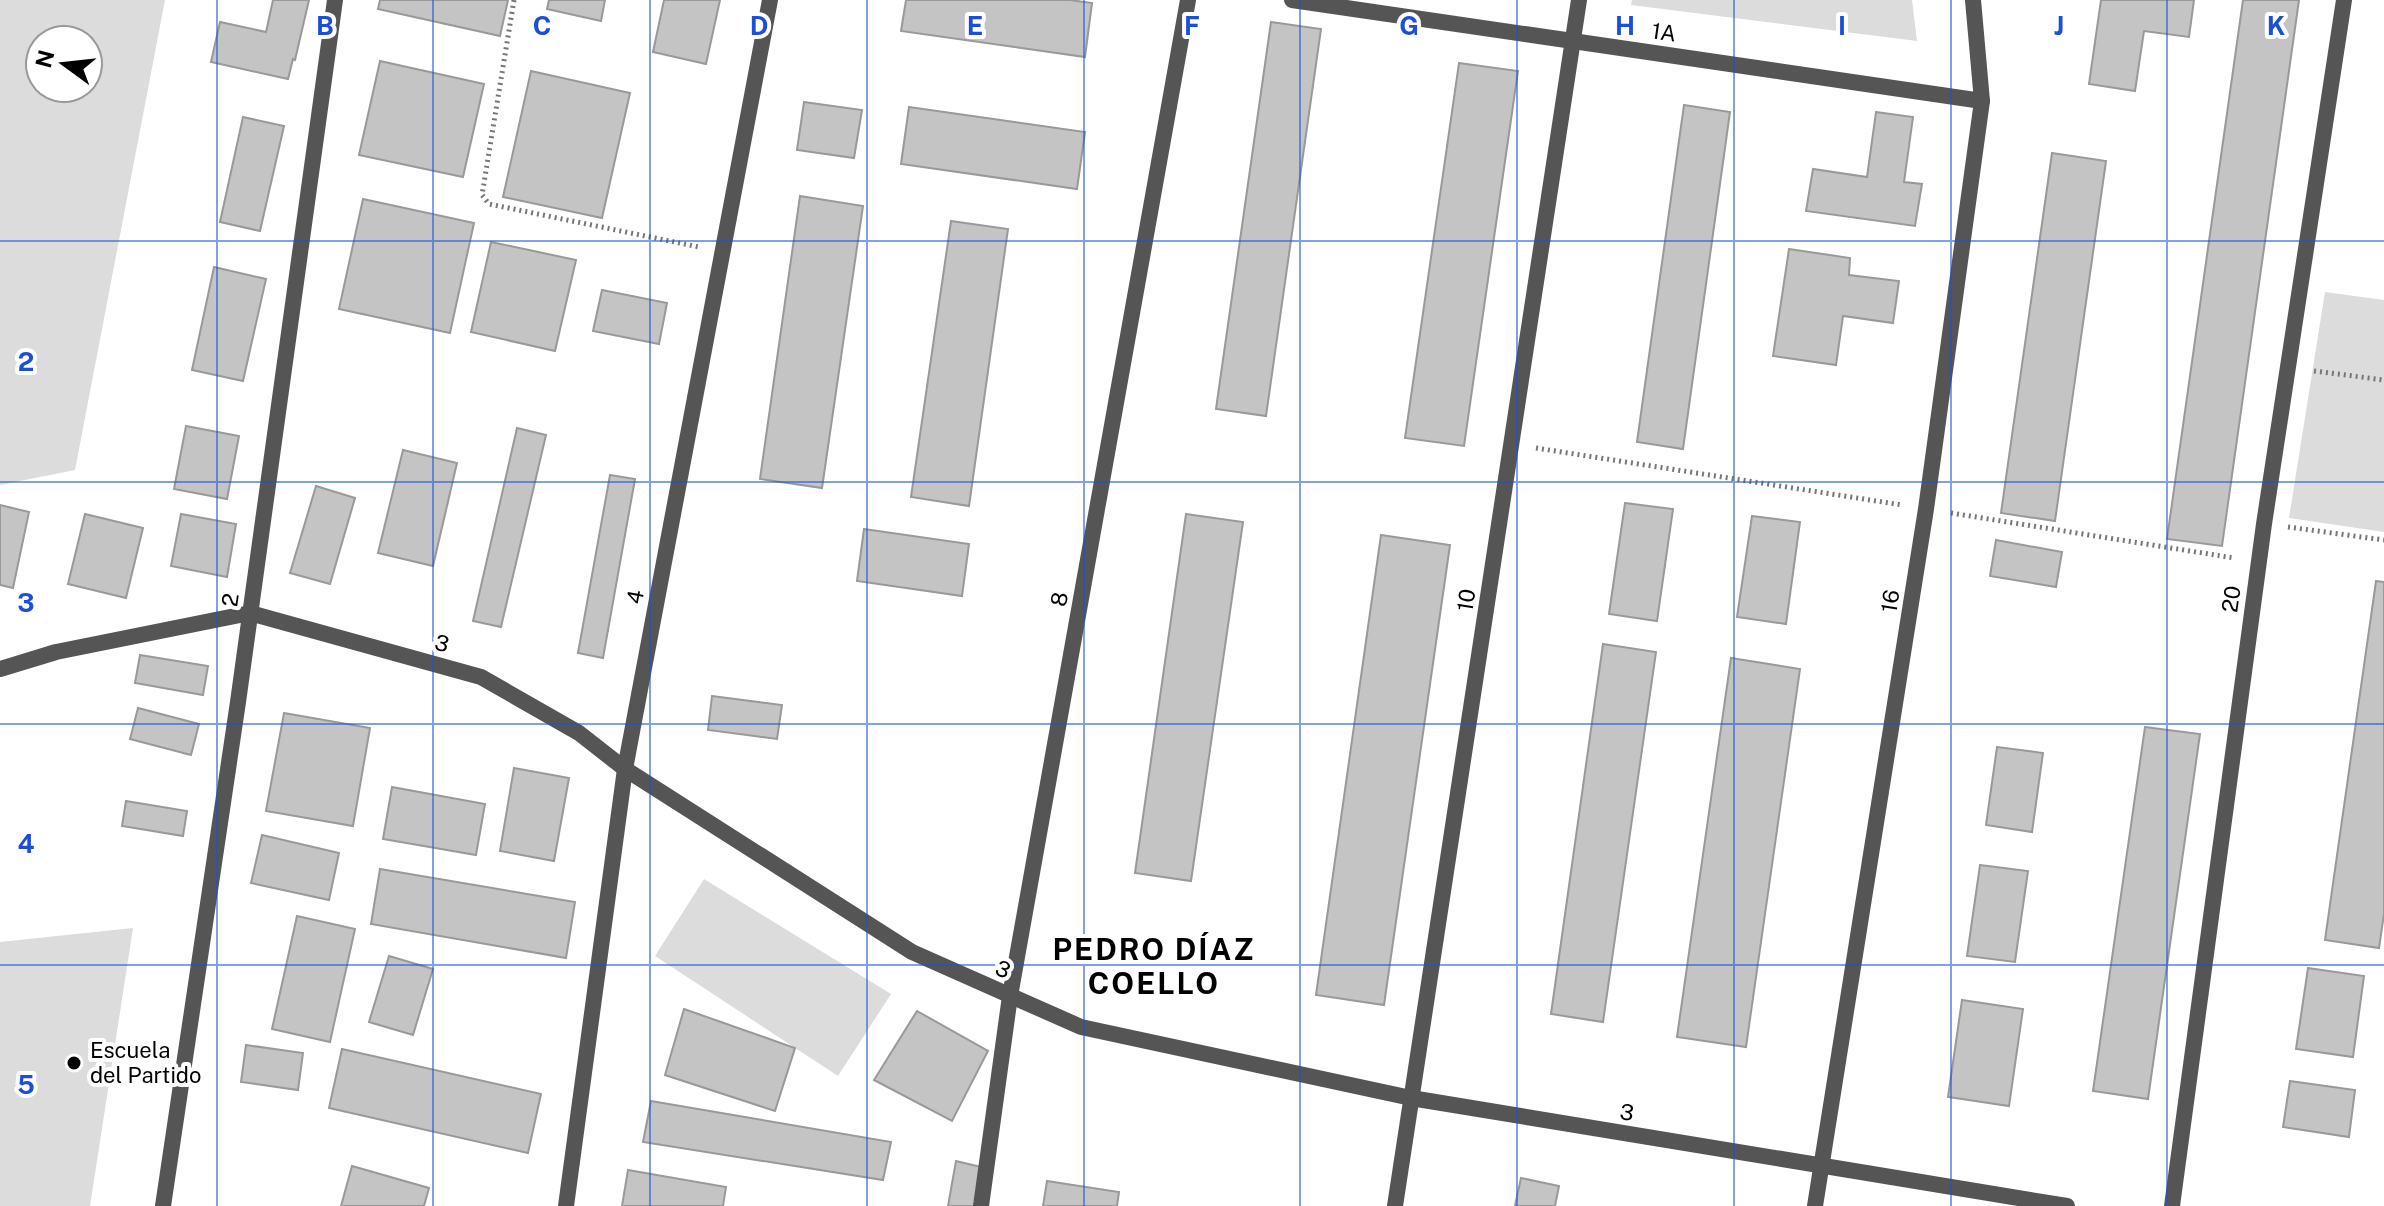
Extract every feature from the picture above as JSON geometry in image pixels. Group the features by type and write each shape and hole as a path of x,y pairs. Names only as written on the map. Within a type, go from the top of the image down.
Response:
{"street":[{"name":"2","path":"163,1206 250,613 335,0"},
{"name":"4","path":"566,1206 625,769 770,0"},
{"name":"8","path":"981,1206 1010,996 1188,0"},
{"name":"1A","path":"1292,0 1982,101"},
{"name":"10","path":"1395,1206 1579,0"},
{"name":"16","path":"1815,1206 1926,509 1982,101 1973,0"},
{"name":"20","path":"2172,1206 2258,562 2344,0"},
{"name":"3","path":"0,669 56,652 250,613 481,677 579,733 625,769 912,952 1081,1027 1411,1098 2067,1206"}],"path":[{"path":"514,0 482,195 489,204 723,252"},
{"path":"2287,368 2384,380"},
{"path":"1512,444 2258,562"},
{"path":"2264,524 2384,540"}],"shaded area":[{"path":"0,0 165,0 75,470 0,485"},
{"path":"1632,0 1912,0 1917,41 1631,5"},
{"path":"2325,292 2384,300 2384,532 2289,518"},
{"path":"704,879 891,994 838,1076 655,956"},
{"name":"Escuela del Partido","path":"133,928 90,1206 0,1206 0,942"}],"building":[{"path":"273,0 309,0 288,79 211,62 220,22 266,32"},
{"path":"380,0 508,0 500,36 378,9"},
{"path":"549,0 605,0 601,21 547,9"},
{"path":"664,0 720,0 706,64 653,52"},
{"path":"906,0 1070,0 1092,3 1085,57 901,31"},
{"path":"2101,0 2194,0 2189,37 2144,31 2135,91 2089,84"},
{"path":"2243,0 2299,0 2222,546 2167,539"},
{"path":"1271,22 1321,29 1266,416 1216,409"},
{"path":"380,61 484,84 463,177 359,155"},
{"path":"1459,63 1518,71 1464,446 1405,438"},
{"path":"531,71 630,93 602,218 503,197"},
{"path":"804,102 862,110 854,158 797,150"},
{"path":"1684,105 1730,112 1683,449 1637,442"},
{"path":"909,107 1085,132 1077,189 901,164"},
{"path":"1876,112 1913,117 1904,182 1922,184 1915,226 1806,211 1813,169 1867,177"},
{"path":"243,117 284,126 260,231 220,222"},
{"path":"2052,153 2106,161 2055,521 2001,513"},
{"path":"800,196 863,206 822,488 760,479"},
{"path":"363,199 474,223 450,333 339,309"},
{"path":"951,221 1008,229 969,506 911,497"},
{"path":"491,242 576,260 555,351 471,332"},
{"path":"1789,249 1850,258 1849,275 1899,281 1893,323 1843,316 1836,365 1773,356"},
{"path":"214,267 266,279 243,381 192,370"},
{"path":"602,290 667,303 659,344 593,331"},
{"path":"186,426 239,436 227,499 174,489"},
{"path":"517,428 546,435 501,627 473,621"},
{"path":"403,450 457,463 433,566 378,553"},
{"path":"610,475 635,479 603,658 578,653"},
{"path":"316,486 355,498 330,584 290,573"},
{"path":"1625,503 1673,509 1657,621 1609,614"},
{"path":"0,505 29,512 13,588 0,585"},
{"path":"85,514 143,528 126,598 68,584"},
{"path":"181,514 236,524 227,577 171,566"},
{"path":"1186,514 1243,522 1191,881 1135,873"},
{"path":"1752,516 1800,522 1786,624 1737,617"},
{"path":"864,529 969,544 962,596 857,581"},
{"path":"1381,535 1450,545 1384,1005 1316,995"},
{"path":"1996,540 2062,552 2056,587 1990,576"},
{"path":"2376,581 2384,582 2384,914 2379,948 2325,940"},
{"path":"1603,644 1656,652 1603,1022 1551,1014"},
{"path":"140,655 208,666 203,695 135,683"},
{"path":"1731,658 1800,669 1746,1047 1677,1037"},
{"path":"712,696 782,705 777,739 708,730"},
{"path":"138,708 199,724 191,755 130,739"},
{"path":"284,713 370,728 353,826 266,811"},
{"path":"2145,727 2200,734 2148,1099 2093,1091"},
{"path":"1997,747 2043,753 2032,832 1986,825"},
{"path":"514,768 569,778 554,861 500,851"},
{"path":"392,787 485,804 476,855 383,839"},
{"path":"126,801 187,811 183,836 122,826"},
{"path":"262,835 339,853 329,900 251,883"},
{"path":"1980,865 2028,871 2015,962 1967,956"},
{"path":"380,869 575,902 566,958 371,924"},
{"path":"297,916 355,929 330,1042 272,1029"},
{"path":"389,956 433,969 413,1035 369,1022"},
{"path":"2308,968 2364,976 2353,1057 2296,1049"},
{"path":"1962,1000 2023,1009 2009,1106 1948,1097"},
{"path":"684,1009 795,1048 775,1111 665,1075"},
{"path":"917,1011 988,1051 952,1121 874,1080"},
{"path":"246,1045 303,1053 298,1090 241,1082"},
{"path":"342,1049 541,1094 528,1153 329,1108"},
{"path":"2290,1081 2355,1090 2349,1137 2283,1127"},
{"path":"651,1101 891,1142 883,1180 643,1142"},
{"path":"956,1161 981,1167 975,1206 948,1206"},
{"path":"352,1166 429,1188 424,1206 341,1206"},
{"path":"628,1170 726,1187 723,1206 622,1206"},
{"path":"1521,1178 1559,1186 1555,1206 1515,1206"},
{"path":"1047,1181 1119,1192 1117,1206 1043,1206"}],"place":[{"name":"Escuela del Partido","path":"74,1063"}],"district":[{"name":"PEDRO DÍAZ COELLO","path":"1154,967"}]}
